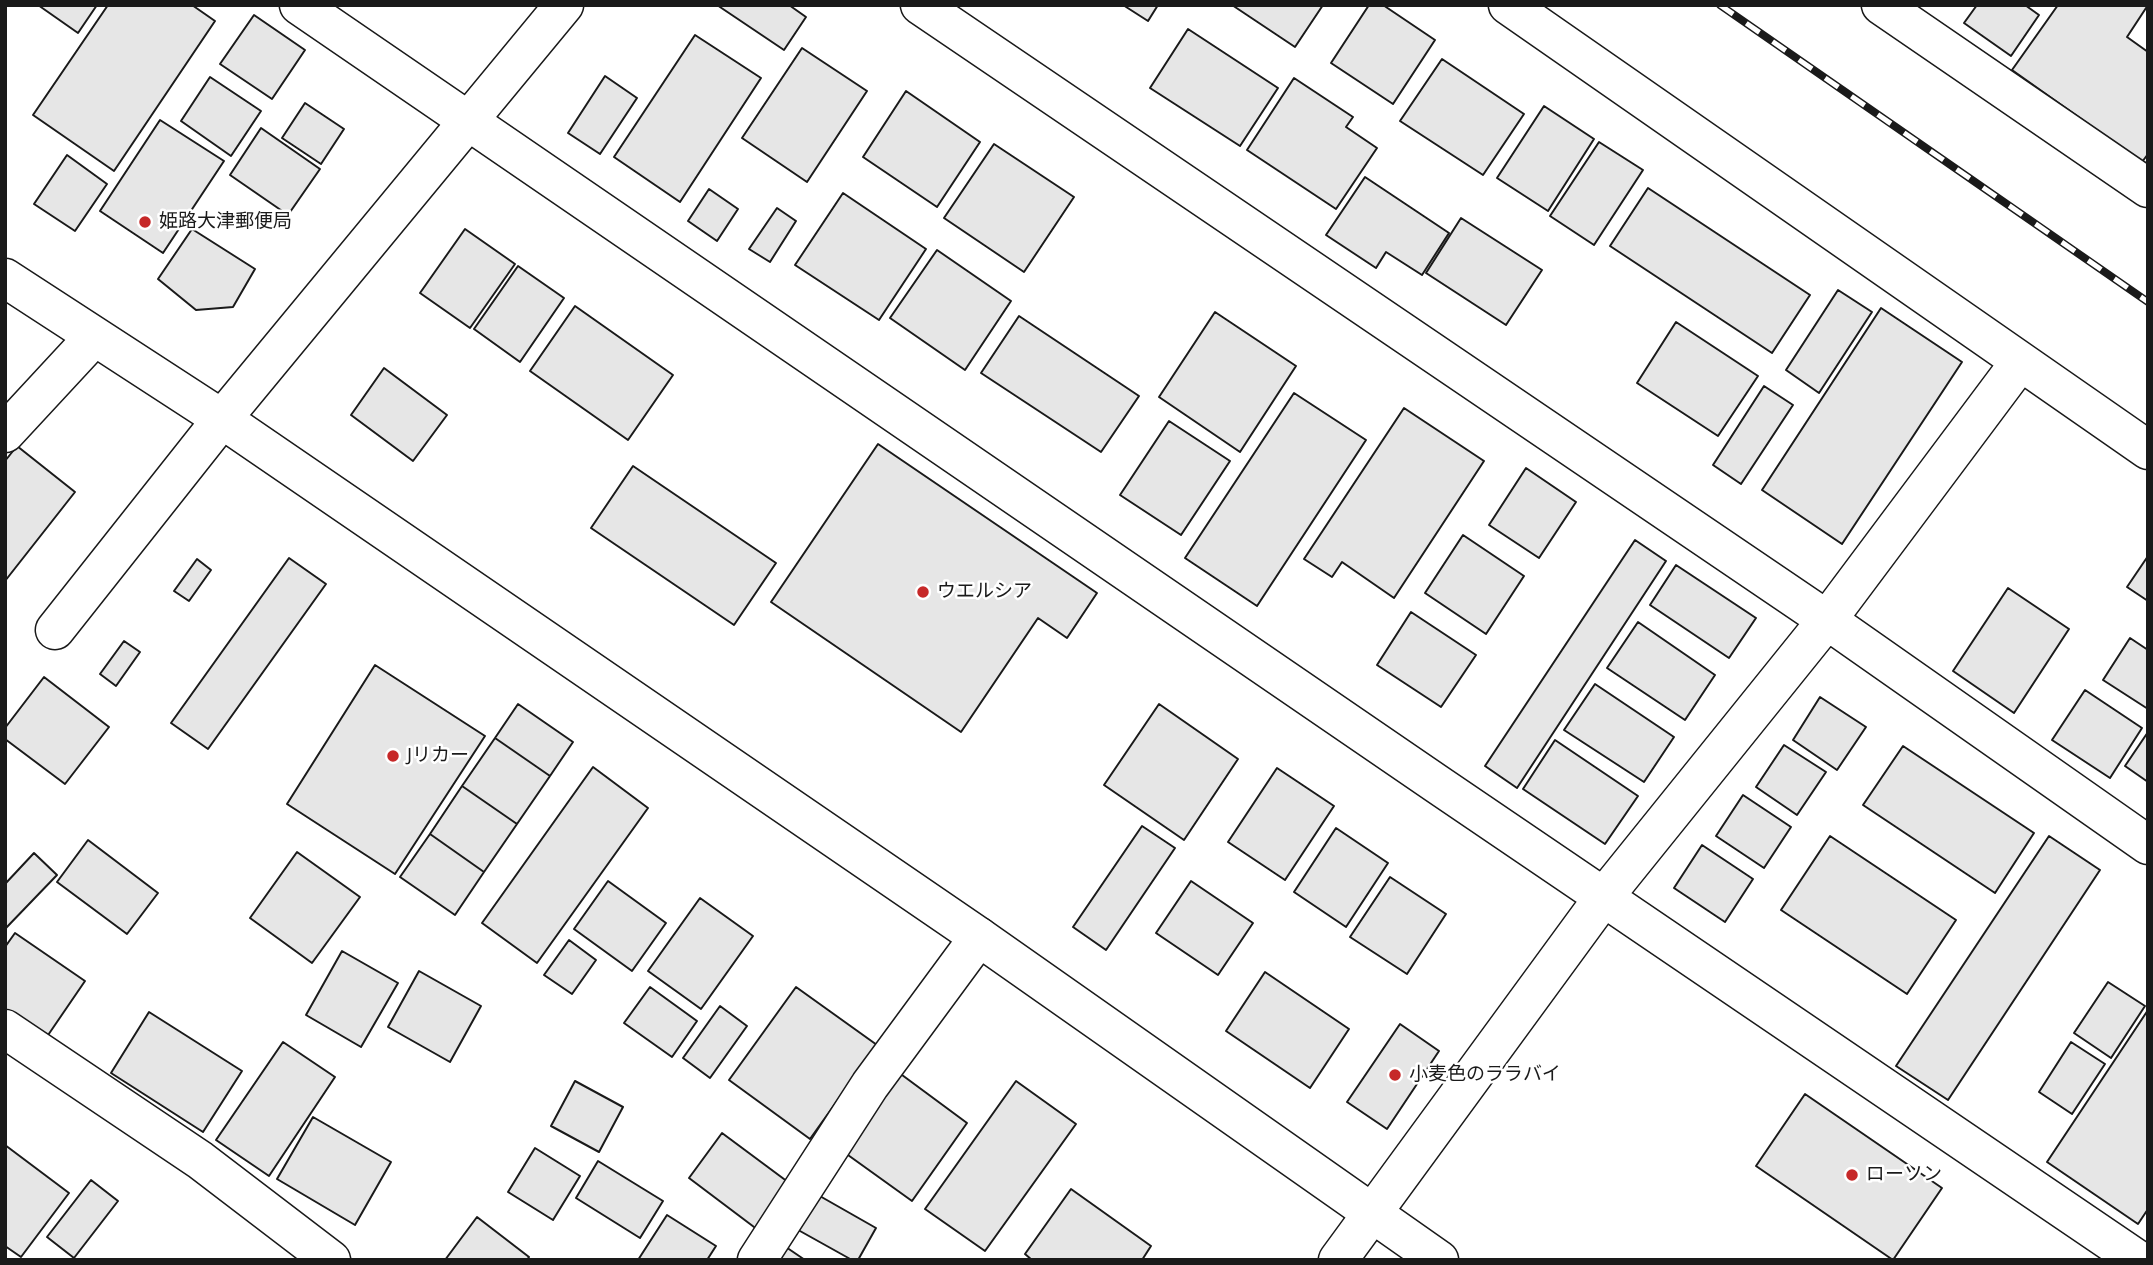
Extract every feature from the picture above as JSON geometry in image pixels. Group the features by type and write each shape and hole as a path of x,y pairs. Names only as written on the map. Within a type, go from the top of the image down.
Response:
{"street":[{"path":"299,5 467,123 2138,1260"},
{"path":"55,630 222,419 564,5"},
{"path":"920,5 1826,620 2148,845"},
{"path":"1508,5 2148,450"},
{"path":"1881,5 2148,188"},
{"path":"5,278 222,419 979,937 1439,1260"},
{"path":"5,433 93,337"},
{"path":"1338,1260 1604,898 1826,620 2020,362"},
{"path":"757,1260 870,1086 979,937"},
{"path":"5,1029 200,1160 331,1260"}],"building":[{"path":"38,5 97,5 78,33"},
{"path":"108,5 192,5 215,21 114,171 33,115"},
{"path":"717,5 789,5 806,17 784,50"},
{"path":"1123,5 1158,5 1148,21"},
{"path":"1232,5 1323,5 1295,47"},
{"path":"1369,5 1383,5 1435,40 1393,104 1331,63"},
{"path":"1977,5 2025,5 2039,15 2011,56 1964,23"},
{"path":"2058,5 2148,5 2127,37 2148,52 2148,154 2142,162 2012,70"},
{"path":"254,15 305,50 272,99 220,64"},
{"path":"1188,29 1278,88 1240,146 1150,88"},
{"path":"695,35 761,78 680,202 614,157"},
{"path":"802,48 867,91 807,182 742,138"},
{"path":"1442,59 1524,114 1483,175 1400,121"},
{"path":"605,76 637,98 600,154 568,133"},
{"path":"210,77 261,111 231,156 181,121"},
{"path":"1294,78 1353,117 1346,127 1377,148 1336,209 1247,150"},
{"path":"906,91 980,142 937,207 863,157"},
{"path":"305,103 344,129 321,164 282,138"},
{"path":"1544,106 1594,139 1548,211 1497,178"},
{"path":"160,120 224,161 163,253 100,211"},
{"path":"261,128 320,169 288,215 230,175"},
{"path":"1599,142 1643,170 1594,245 1550,216"},
{"path":"994,144 1074,197 1024,272 944,218"},
{"path":"67,155 107,184 75,231 34,204"},
{"path":"1365,177 1449,233 1422,275 1386,252 1376,268 1326,235"},
{"path":"1648,188 1810,295 1772,353 1610,246"},
{"path":"709,189 738,209 717,241 688,221"},
{"path":"843,193 926,249 879,320 795,265"},
{"path":"777,208 796,221 770,262 749,249"},
{"path":"1461,218 1542,270 1506,325 1426,273"},
{"path":"192,229 255,269 233,307 196,310 158,279"},
{"path":"465,229 515,264 470,328 420,293"},
{"path":"937,250 1011,301 965,370 890,318"},
{"path":"518,266 564,298 520,362 474,329"},
{"path":"1838,290 1872,312 1819,393 1786,370"},
{"path":"575,306 673,375 628,440 530,371"},
{"path":"1881,308 1962,362 1842,544 1762,490"},
{"path":"1215,312 1296,366 1240,452 1159,397"},
{"path":"1019,316 1139,396 1101,452 981,373"},
{"path":"1676,322 1758,376 1718,436 1637,383"},
{"path":"384,368 447,415 413,461 351,415"},
{"path":"1764,386 1793,405 1741,484 1713,465"},
{"path":"1294,393 1366,440 1257,606 1185,558"},
{"path":"1404,408 1484,461 1394,598 1342,562 1332,577 1304,559"},
{"path":"1169,421 1230,461 1181,535 1120,495"},
{"path":"878,444 1097,593 1067,638 1038,618 961,732 771,602"},
{"path":"17,446 75,492 5,581 5,461"},
{"path":"633,466 776,563 734,625 591,528"},
{"path":"1526,468 1576,502 1539,558 1489,525"},
{"path":"1463,535 1524,576 1486,634 1425,593"},
{"path":"1635,540 1666,561 1517,788 1485,766"},
{"path":"2148,556 2148,601 2127,587"},
{"path":"289,558 326,584 208,749 171,723"},
{"path":"197,559 211,570 189,601 174,591"},
{"path":"1676,565 1756,618 1729,658 1650,605"},
{"path":"2008,588 2069,629 2014,713 1953,671"},
{"path":"1411,612 1476,655 1441,707 1377,665"},
{"path":"1638,622 1715,675 1685,720 1607,668"},
{"path":"2130,638 2148,650 2148,709 2103,680"},
{"path":"124,641 140,652 116,686 100,674"},
{"path":"375,665 485,736 395,874 287,804"},
{"path":"44,677 109,727 65,784 5,739 5,728"},
{"path":"1595,684 1674,737 1644,782 1564,730"},
{"path":"2085,690 2142,728 2110,778 2052,740"},
{"path":"1820,697 1866,727 1837,770 1793,740"},
{"path":"518,704 573,742 550,776 495,738"},
{"path":"1159,704 1238,759 1184,840 1104,785"},
{"path":"2148,732 2148,782 2125,766"},
{"path":"495,738 550,776 517,824 462,786"},
{"path":"1555,740 1638,796 1605,844 1523,789"},
{"path":"1784,745 1826,772 1797,815 1756,787"},
{"path":"1903,746 2034,833 1995,893 1863,805"},
{"path":"593,767 648,808 537,963 482,923"},
{"path":"1277,768 1334,806 1285,880 1228,842"},
{"path":"462,786 517,824 484,872 430,834"},
{"path":"1743,795 1791,827 1764,868 1716,836"},
{"path":"1142,826 1175,848 1106,950 1073,927"},
{"path":"1336,828 1388,863 1346,927 1294,892"},
{"path":"430,834 484,872 455,915 400,877"},
{"path":"1830,836 1956,920 1907,994 1781,910"},
{"path":"2049,836 2100,870 1948,1100 1896,1066"},
{"path":"88,840 158,893 127,934 57,882"},
{"path":"1702,845 1753,879 1725,922 1674,888"},
{"path":"297,852 360,897 312,963 250,918"},
{"path":"34,853 57,875 5,929 5,884"},
{"path":"1390,877 1446,914 1407,974 1350,937"},
{"path":"608,881 666,923 632,971 574,929"},
{"path":"1191,881 1253,923 1218,975 1156,933"},
{"path":"700,898 753,936 701,1009 648,971"},
{"path":"15,933 85,981 44,1041 5,1014 5,947"},
{"path":"569,940 596,960 572,994 544,975"},
{"path":"342,951 398,983 361,1047 306,1015"},
{"path":"419,971 481,1006 450,1062 388,1027"},
{"path":"1265,972 1349,1029 1310,1088 1226,1031"},
{"path":"2108,982 2145,1006 2111,1058 2074,1033"},
{"path":"650,987 697,1021 672,1057 624,1023"},
{"path":"796,987 877,1045 810,1139 729,1080"},
{"path":"720,1006 747,1026 710,1078 683,1058"},
{"path":"2148,1010 2148,1209 2138,1224 2047,1162"},
{"path":"149,1012 242,1071 203,1132 111,1073"},
{"path":"1400,1024 1439,1051 1387,1129 1347,1102"},
{"path":"283,1042 335,1077 269,1176 216,1140"},
{"path":"2071,1042 2105,1064 2072,1114 2039,1092"},
{"path":"898,1072 967,1123 912,1201 841,1150"},
{"path":"575,1081 623,1107 599,1152 551,1126"},
{"path":"1016,1081 1076,1124 985,1251 925,1209"},
{"path":"1805,1094 1942,1188 1893,1260 1756,1166"},
{"path":"313,1117 391,1162 355,1225 277,1179"},
{"path":"722,1133 792,1185 758,1230 689,1178"},
{"path":"5,1145 69,1193 21,1257 5,1246"},
{"path":"535,1148 580,1176 553,1220 508,1192"},
{"path":"598,1161 663,1201 640,1238 576,1198"},
{"path":"91,1180 118,1201 74,1258 47,1237"},
{"path":"1071,1189 1151,1246 1142,1260 1032,1260 1025,1254"},
{"path":"811,1191 876,1228 858,1260 852,1260 791,1226"},
{"path":"667,1215 716,1246 707,1260 638,1260"},
{"path":"477,1217 529,1257 527,1260 445,1260"},
{"path":"780,1243 805,1260 768,1260"}],"railway":[{"path":"1720,5 2148,302"}],"place":[{"name":"姫路大津郵便局","path":"145,222"},
{"name":"ウエルシア","path":"923,592"},
{"name":"Jリカー","path":"393,756"},
{"name":"小麦色のララバイ","path":"1395,1075"},
{"name":"ローソン","path":"1852,1175"}]}
